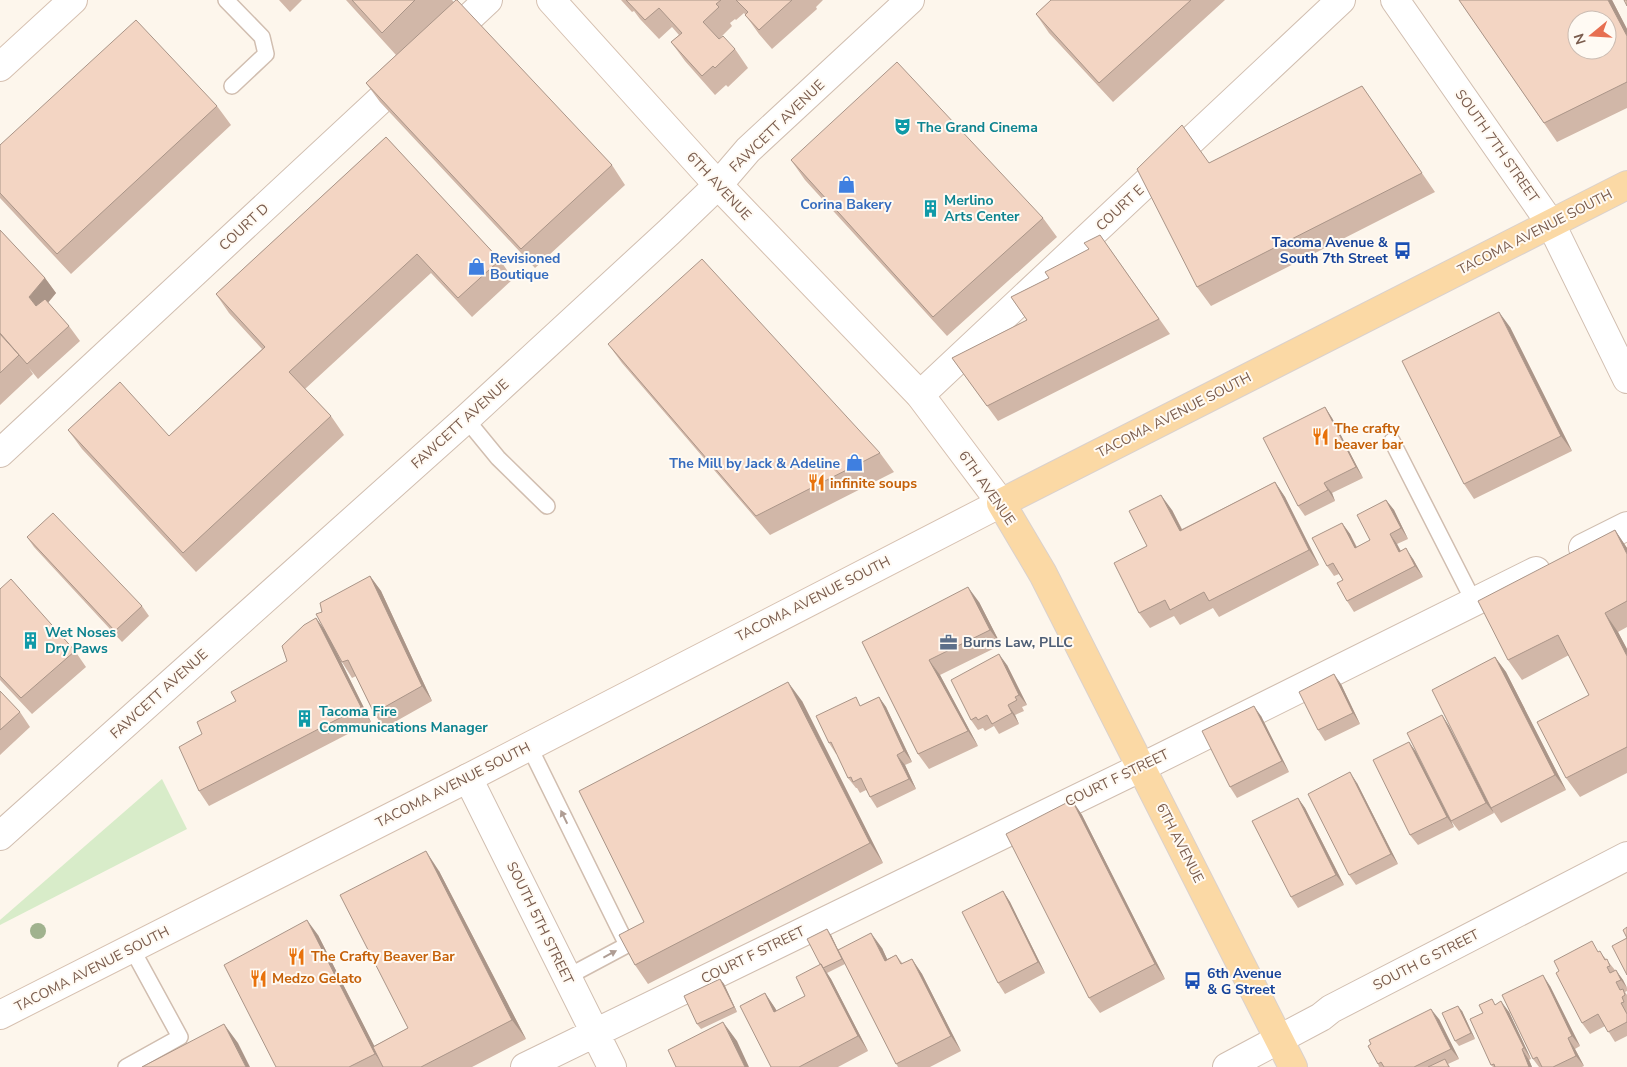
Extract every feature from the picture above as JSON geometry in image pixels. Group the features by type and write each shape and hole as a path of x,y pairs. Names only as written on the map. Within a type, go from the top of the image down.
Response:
{"main road":[{"name":"TACOMA AVENUE SOUTH","path":"1001,503 1627,185"},
{"name":"6TH AVENUE","path":"1001,503 1044,574 1293,1067"}],"street":[{"path":"0,67 73,0"},
{"name":"COURT D","path":"0,454 488,0"},
{"name":"6TH AVENUE","path":"551,0 718,186 920,395 1001,503"},
{"name":"FAWCETT AVENUE","path":"2,831 466,419 718,186 748,150 910,0"},
{"name":"COURT E","path":"920,395 1340,0"},
{"name":"SOUTH 7TH STREET","path":"1396,0 1551,224 1627,379"},
{"name":"TACOMA AVENUE SOUTH","path":"0,1015 468,778 1001,503"},
{"name":"COURT F STREET","path":"525,1067 1142,767 1627,526"},
{"name":"SOUTH 5TH STREET","path":"468,778 612,1067"},
{"name":"SOUTH G STREET","path":"1227,1067 1321,1017 1331,1008 1627,856"}],"lane":[{"path":"226,0 262,37 266,54 232,86"},
{"path":"466,419 498,458 547,506"},
{"path":"1392,441 1474,602"},
{"path":"529,746 627,945 567,977"},
{"path":"126,1067 180,1038 132,949"}],"green space":[{"path":"162,779 187,829 0,925 0,920"}],"building":[{"path":"352,0 415,0 382,33"},
{"path":"456,0 612,165 521,249 366,83"},
{"path":"626,0 721,0 716,4 719,7 703,22 719,39 723,36 735,49 715,68 713,66 702,76 671,42 682,33 659,8 645,20"},
{"path":"736,0 792,0 759,30 745,15 748,12"},
{"path":"1051,0 1191,0 1099,83 1036,14"},
{"path":"1459,0 1608,0 1613,10 1567,10 1567,60 1617,60 1617,17 1627,36 1627,82 1544,123"},
{"path":"136,20 217,106 57,254 0,193 0,145"},
{"name":"Merlino Arts Center","path":"897,62 1043,218 933,317 791,160"},
{"path":"1362,86 1422,173 1197,287 1137,169 1182,125 1209,163"},
{"path":"386,137 500,260 458,298 417,254 289,372 331,416 183,553 68,430 120,382 169,436 265,347 216,294"},
{"path":"0,230 45,278 29,297 36,306 45,299 69,326 27,364 0,333"},
{"path":"1100,235 1159,319 987,406 952,358 1027,320 1011,297 1049,278 1045,272 1089,249 1084,243"},
{"path":"702,259 880,453 756,516 608,344"},
{"path":"1499,312 1561,436 1464,484 1402,361"},
{"path":"0,334 19,355 0,373"},
{"path":"1325,407 1356,467 1324,483 1328,490 1298,506 1263,438"},
{"path":"1275,482 1309,550 1209,601 1204,592 1170,610 1165,600 1139,613 1114,563 1147,546 1129,511 1161,495 1180,531"},
{"path":"1386,500 1401,528 1390,534 1399,552 1406,548 1415,566 1347,601 1337,583 1343,580 1333,563 1327,566 1312,538 1342,523 1355,548 1370,540 1357,515"},
{"path":"53,513 142,606 115,631 27,537"},
{"path":"1615,530 1627,554 1627,601 1605,613 1627,656 1627,747 1566,778 1537,722 1589,695 1558,635 1508,660 1478,601"},
{"path":"370,576 422,686 374,713 348,660 342,662 316,614 322,612 320,603"},
{"name":"Wet Noses Dry Paws","path":"11,579 75,651 21,698 0,676 0,589"},
{"path":"968,587 990,630 929,660 968,731 918,754 862,642"},
{"name":"Tacoma Fire Communications Manager","path":"316,618 361,707 199,791 179,747 202,734 197,722 236,701 231,692 287,661 282,646 304,625"},
{"path":"999,654 1019,695 1015,697 1017,700 1008,705 1012,713 992,724 987,715 978,720 976,717 971,720 951,680"},
{"path":"1495,657 1555,775 1491,808 1432,690"},
{"path":"1334,674 1353,713 1318,730 1299,692"},
{"path":"788,682 870,843 635,965 619,935 644,922 579,791"},
{"path":"0,691 20,712 0,730"},
{"path":"856,697 860,706 879,697 904,751 897,755 909,779 870,797 861,778 853,782 851,777 848,778 816,716"},
{"path":"1254,706 1282,761 1230,787 1202,731"},
{"path":"1442,715 1486,803 1451,821 1407,733"},
{"path":"1409,742 1447,817 1410,835 1373,760"},
{"path":"1350,772 1391,854 1349,875 1308,794"},
{"path":"1298,798 1336,875 1291,897 1252,821"},
{"path":"1072,800 1155,964 1089,998 1006,834"},
{"path":"426,851 512,1020 421,1067 383,1067 373,1047 408,1028 340,895"},
{"path":"1003,891 1038,962 998,983 962,912"},
{"path":"307,920 375,1054 349,1067 276,1067 224,965"},
{"path":"1627,927 1627,938 1623,930"},
{"path":"827,929 842,959 823,968 807,939"},
{"path":"871,933 885,961 896,955 901,964 912,959 951,1036 896,1064 838,950"},
{"path":"1627,938 1627,975 1612,946"},
{"path":"1592,941 1598,952 1600,951 1605,960 1607,959 1610,966 1607,967 1610,973 1616,970 1621,980 1616,982 1620,990 1623,989 1625,995 1622,997 1624,1002 1621,1003 1627,1014 1627,1022 1608,1032 1598,1014 1582,1023 1556,973 1559,971 1554,961"},
{"path":"821,964 858,1036 799,1067 771,1067 740,1006 765,993 774,1012 805,996 796,977"},
{"path":"1543,975 1572,1036 1568,1038 1576,1056 1553,1067 1542,1067 1537,1057 1533,1059 1502,995"},
{"path":"720,979 734,1007 697,1024 684,996"},
{"path":"1492,999 1495,1005 1501,1001 1524,1048 1522,1049 1529,1067 1495,1067 1494,1064 1491,1065 1470,1019 1483,1013 1479,1005"},
{"path":"1458,1006 1471,1033 1455,1041 1442,1013"},
{"path":"1431,1009 1451,1049 1414,1067 1384,1067 1381,1062 1378,1064 1368,1046 1371,1044 1369,1040"},
{"path":"723,1022 745,1067 676,1067 668,1050"},
{"path":"224,1024 246,1067 142,1067"},
{"path":"1445,1059 1449,1067 1428,1067"}],"place":[{"name":"The Grand Cinema","path":"903,127"},
{"name":"Corina Bakery","path":"846,184"},
{"name":"Merlino Arts Center","path":"930,208"},
{"name":"Tacoma Avenue & South 7th Street","path":"1402,250"},
{"name":"Revisioned Boutique","path":"476,266"},
{"name":"The crafty beaver bar","path":"1320,436"},
{"name":"The Mill by Jack & Adeline","path":"854,463"},
{"name":"infinite soups","path":"816,483"},
{"name":"Wet Noses Dry Paws","path":"31,640"},
{"name":"Burns Law, PLLC","path":"949,642"},
{"name":"Tacoma Fire Communications Manager","path":"305,719"},
{"name":"The Crafty Beaver Bar","path":"297,956"},
{"name":"Medzo Gelato","path":"258,978"},
{"name":"6th Avenue & G Street","path":"1193,981"}]}
